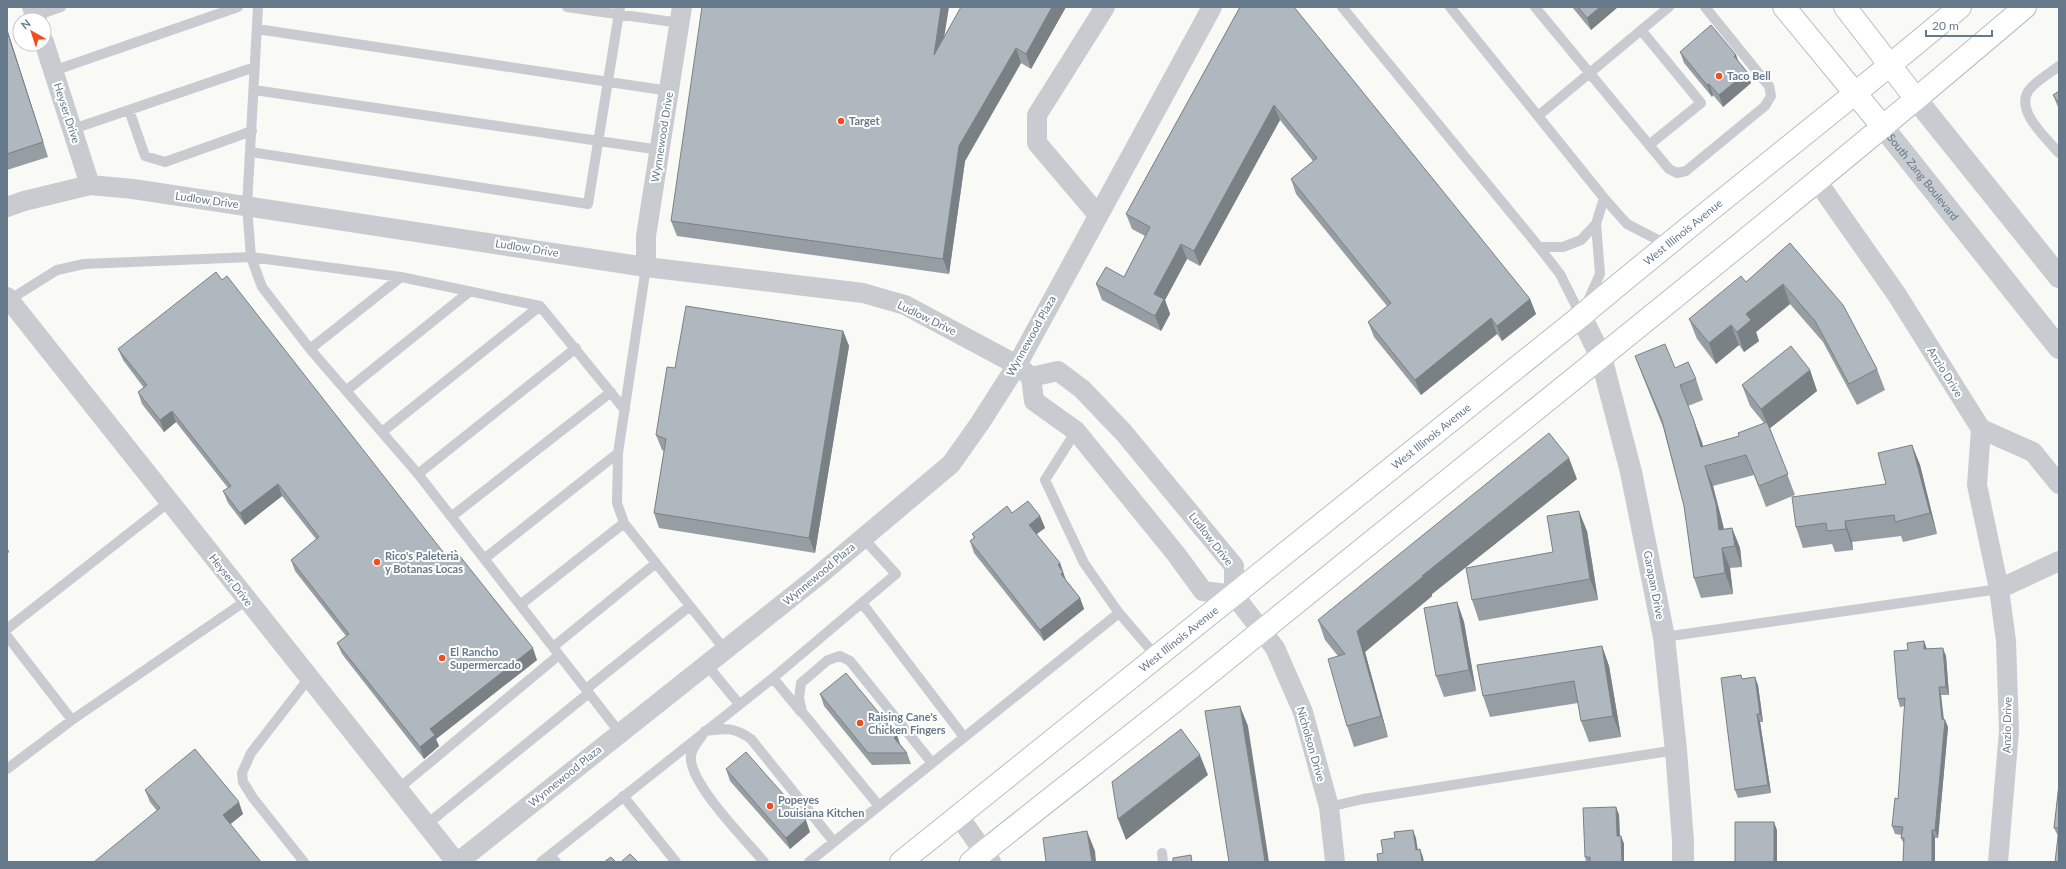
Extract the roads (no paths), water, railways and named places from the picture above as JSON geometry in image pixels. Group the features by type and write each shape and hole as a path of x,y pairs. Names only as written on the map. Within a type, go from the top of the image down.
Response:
{"main road":[{"name":"South Zang Boulevard","path":"1784,7 1855,95 1883,127"},
{"path":"1846,7 1916,99"},
{"name":"West Illinois Avenue","path":"901,862 1581,316 1666,244 1855,95 1960,7"},
{"path":"983,858 1262,630 1602,357 1883,127 2024,7"}],"street":[{"path":"1098,215 1037,143 1037,115 1104,7"},
{"name":"Wynnewood Plaza","path":"457,862 725,650 863,538 951,464 980,423 1024,371 1098,215 1212,7"},
{"name":"Wynnewood Drive","path":"646,266 646,236 681,15"},
{"name":"Heyser Drive","path":"47,52 90,185"},
{"path":"1916,99 2059,277"},
{"name":"South Zang Boulevard","path":"1883,127 2059,348"},
{"name":"Anzio Drive","path":"1817,181 1897,295 1981,429 1977,485 1999,589 2006,641 2009,731 1998,862"},
{"name":"Ludlow Drive","path":"7,206 90,185 248,206 646,266 863,293 904,305 1024,371 1058,371 1082,389 1119,428 1234,566 1234,595"},
{"name":"Heyser Drive","path":"8,299 457,862"},
{"name":"Garapan Drive","path":"1581,316 1602,357 1631,472 1664,637 1676,750 1683,841 1683,862"},
{"path":"1024,371 1034,400 1076,431 1176,554 1203,591 1234,595"},
{"path":"1981,429 2033,452 2059,484"},
{"path":"1999,589 2059,561"},
{"name":"Nicholson Drive","path":"1234,595 1275,648 1303,712 1329,807 1336,862"},
{"path":"958,815 983,858"}],"lane":[{"path":"42,12 61,7"},
{"path":"53,71 238,7"},
{"path":"258,7 248,206 251,257 262,287 310,349 418,474 620,733"},
{"path":"567,7 681,15"},
{"path":"1342,7 1560,274 1581,316"},
{"path":"1450,7 1604,198 1627,224 1666,244"},
{"path":"1535,7 1668,169 1677,174 1686,171 1765,106 1771,96 1769,86 1705,7"},
{"path":"1538,116 1668,7"},
{"path":"251,152 588,204 619,11"},
{"path":"257,29 669,91"},
{"path":"1641,30 1702,102 1649,145"},
{"path":"2059,66 2029,90 2025,102 2029,117 2059,153"},
{"path":"73,129 255,67"},
{"path":"254,90 660,150"},
{"path":"129,110 145,156 165,162 252,131"},
{"path":"1581,316 1600,274 1596,224 1604,198"},
{"path":"1539,247 1564,247 1581,240 1596,224"},
{"path":"8,299 57,270 84,264 251,257 401,278 540,306 576,348 625,410"},
{"path":"646,266 618,453 618,503 624,523 725,650"},
{"path":"310,349 401,278"},
{"path":"347,390 470,292"},
{"path":"382,432 540,306"},
{"path":"418,474 576,348"},
{"path":"451,517 611,392"},
{"path":"1076,431 1045,480 1084,563 1119,613 1156,656"},
{"path":"484,560 618,453"},
{"path":"7,629 169,502"},
{"path":"520,605 624,523"},
{"path":"541,862 553,858 623,796 773,678 896,574 863,538"},
{"path":"398,789 656,563"},
{"path":"1664,637 1999,589"},
{"path":"7,769 72,720 247,600"},
{"path":"862,603 964,737"},
{"path":"426,825 690,606"},
{"path":"809,862 1119,613"},
{"path":"7,636 72,720"},
{"path":"802,712 799,698 801,683 828,660 840,656 850,661 932,763"},
{"path":"706,665 739,704"},
{"path":"304,862 252,798 243,782 242,773 251,753 309,678"},
{"path":"773,678 879,806"},
{"path":"705,731 726,728 739,730 752,739 834,842"},
{"path":"705,731 691,755 694,772 702,789 764,862"},
{"path":"1329,807 1363,799 1676,750"},
{"path":"623,796 676,862"}],"place":[{"name":"Taco Bell","path":"1719,76"},
{"name":"Target","path":"841,121"},
{"name":"Rico's Paleteria y Botanas Locas","path":"377,562"},
{"name":"El Rancho Supermercado","path":"442,658"},
{"name":"Raising Cane's Chicken Fingers","path":"860,723"},
{"name":"Popeyes Louisiana Kitchen","path":"770,806"}]}
